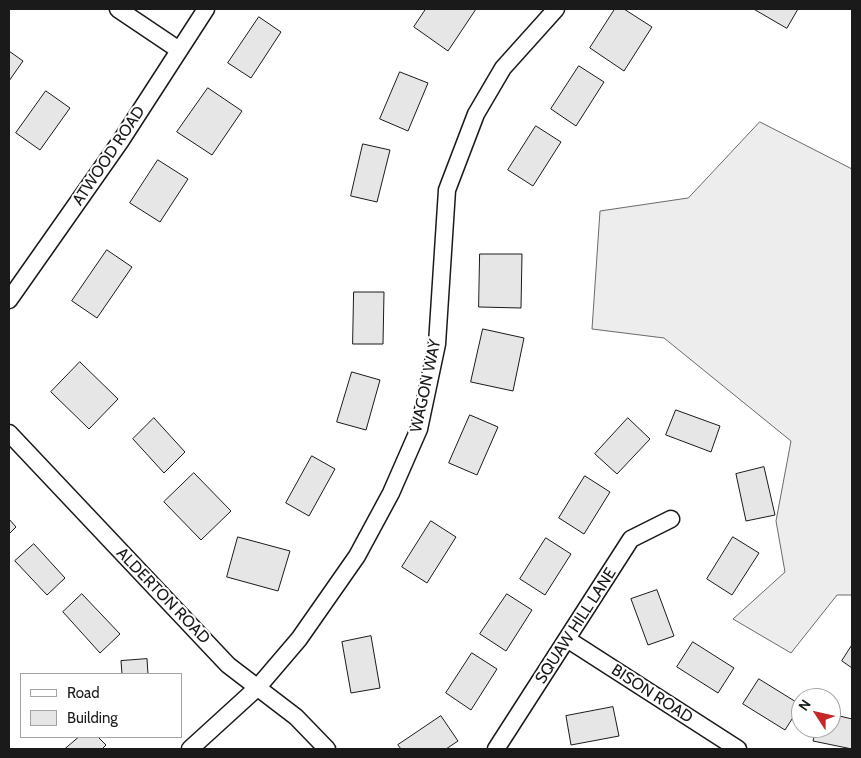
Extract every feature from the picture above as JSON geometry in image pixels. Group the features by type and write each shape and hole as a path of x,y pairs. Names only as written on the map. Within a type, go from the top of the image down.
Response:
{"street":[{"path":"118,9 179,50"},
{"name":"ATWOOD ROAD","path":"9,300 120,142 206,9"},
{"name":"WAGON WAY","path":"190,749 258,687 299,639 357,556 395,484 419,429 437,344 447,190 476,114 503,68 556,9"},
{"name":"ALDERTON ROAD","path":"9,433 228,664 296,718 327,749"},
{"name":"SQUAW HILL LANE","path":"496,749 631,539 671,519"},
{"name":"BISON ROAD","path":"567,640 738,749"}],"shaded area":[{"path":"760,122 852,169 852,595 837,595 791,653 733,619 785,572 776,521 791,441 664,338 592,329 600,211 688,198"}],"building":[{"path":"426,9 476,9 448,51 414,27"},
{"path":"615,9 624,9 652,27 624,71 590,48"},
{"path":"754,9 798,9 787,28"},
{"path":"259,17 281,32 251,78 228,63"},
{"path":"9,51 23,61 9,81"},
{"path":"579,66 604,82 576,126 551,109"},
{"path":"400,72 428,83 408,131 380,119"},
{"path":"208,88 242,111 212,155 177,132"},
{"path":"46,91 70,108 40,150 16,133"},
{"path":"536,126 561,142 533,186 508,170"},
{"path":"363,144 390,150 377,202 351,196"},
{"path":"158,160 188,179 160,222 130,203"},
{"path":"107,250 132,267 97,318 72,301"},
{"path":"480,254 522,254 521,308 479,307"},
{"path":"354,292 384,292 383,344 353,344"},
{"path":"483,329 524,338 513,391 471,382"},
{"path":"80,362 118,399 89,429 51,392"},
{"path":"352,372 380,380 366,430 337,422"},
{"path":"676,410 720,426 711,452 666,435"},
{"path":"470,415 498,427 477,475 449,463"},
{"path":"154,418 185,452 164,473 133,439"},
{"path":"628,418 650,439 617,474 595,454"},
{"path":"312,456 335,469 309,516 286,503"},
{"path":"764,467 775,515 746,521 736,474"},
{"path":"194,473 231,511 201,540 164,502"},
{"path":"585,476 610,492 584,534 559,518"},
{"path":"9,519 16,527 9,534"},
{"path":"431,521 456,537 427,583 402,567"},
{"path":"238,537 290,551 278,591 227,577"},
{"path":"733,537 759,553 732,595 707,579"},
{"path":"546,538 571,554 545,595 520,579"},
{"path":"34,544 65,578 47,595 15,561"},
{"path":"657,590 674,636 648,645 631,599"},
{"path":"82,594 120,634 100,653 63,612"},
{"path":"507,594 532,610 506,651 480,634"},
{"path":"371,636 380,688 351,693 342,642"},
{"path":"693,642 734,668 718,693 677,667"},
{"path":"852,645 852,668 842,661"},
{"path":"472,653 497,669 471,710 446,693"},
{"path":"147,659 148,673 122,673 121,661"},
{"path":"759,679 791,699 791,721 785,730 743,704"},
{"path":"613,707 619,736 571,745 566,716"},
{"path":"441,716 458,741 446,749 401,749 398,745"},
{"path":"841,716 852,719 852,749 813,741 814,738 841,738"},
{"path":"78,738 99,738 106,745 102,749 65,749"}]}
